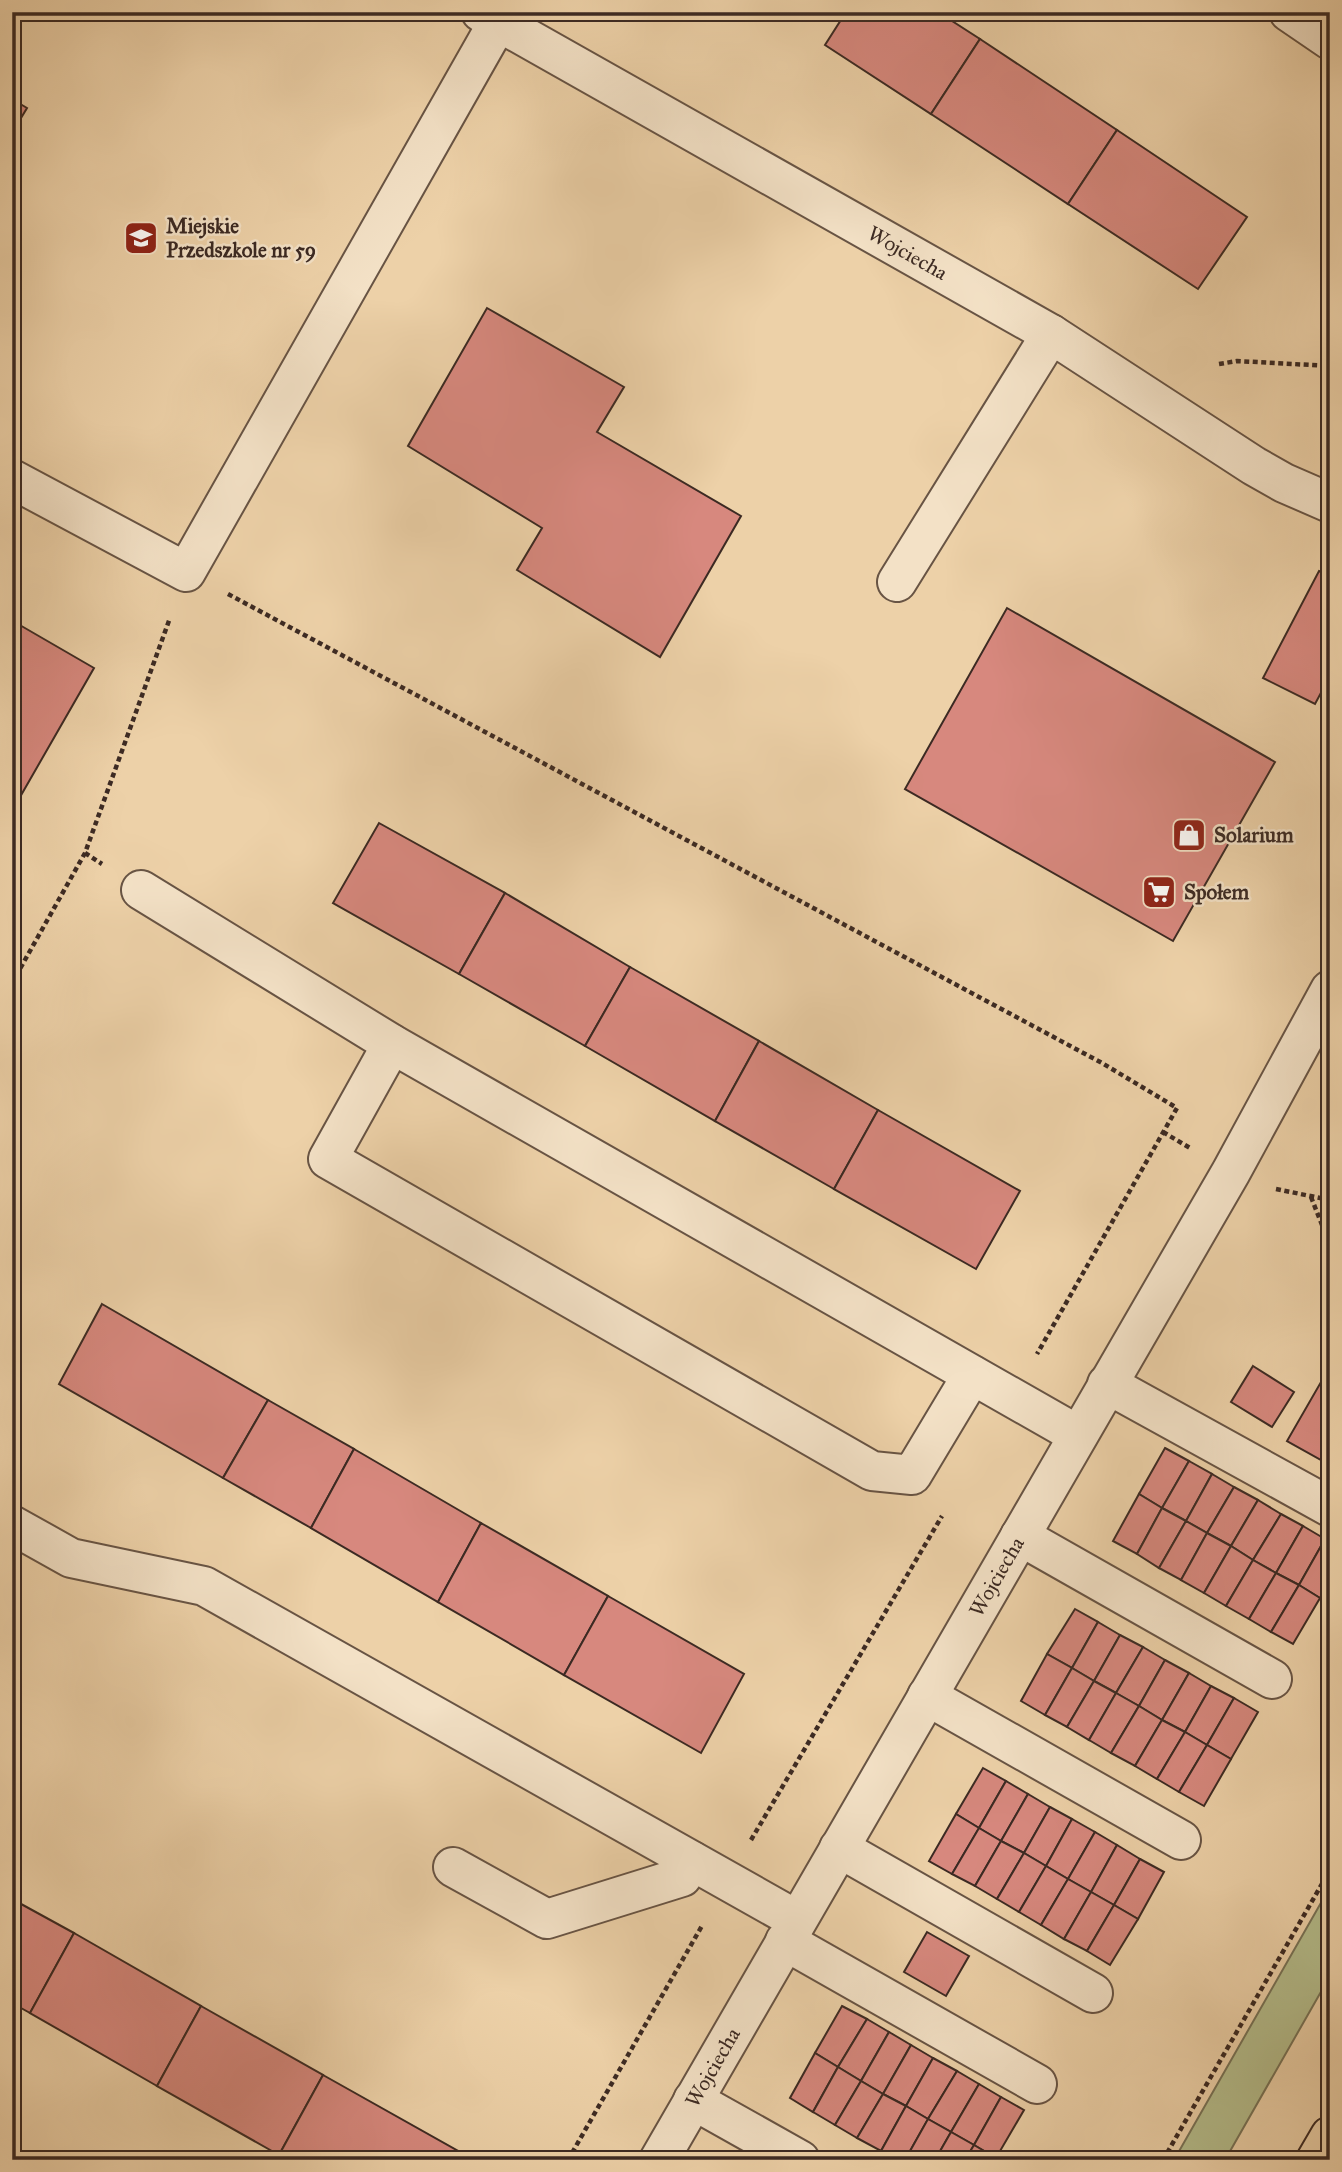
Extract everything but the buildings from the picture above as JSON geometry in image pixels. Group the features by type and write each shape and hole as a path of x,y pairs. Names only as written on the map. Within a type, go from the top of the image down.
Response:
{"main road":[{"path":"1316,2160 1330,2136"}],"street":[{"path":"1289,12 1330,40"},
{"path":"12,479 186,572 489,17"},
{"name":"Wojciecha","path":"489,17 1051,334 1254,466 1284,483 1330,503"},
{"path":"897,582 1051,334"},
{"path":"141,890 392,1044 1078,1434"},
{"name":"Wojciecha","path":"659,2160 1231,1172 1330,990"},
{"path":"392,1044 328,1159 872,1471 912,1475 972,1375"},
{"path":"1107,1384 1330,1507"},
{"path":"12,1525 71,1558 204,1586 727,1881 791,1931 1037,2084"},
{"path":"1020,1536 1272,1679"},
{"path":"927,1696 1181,1840"},
{"path":"839,1848 1093,1993"},
{"path":"453,1867 547,1919 682,1877 692,1861"},
{"path":"693,2101 800,2160"}],"path":[{"path":"1219,364 1237,361 1330,366"},
{"path":"12,983 85,853 186,572 1102,1063 1177,1108 1012,1397"},
{"path":"1164,1132 1196,1152"},
{"path":"1275,1189 1330,1200"},
{"path":"1310,1196 1324,1230 1330,1236"},
{"path":"568,2160 727,1881 942,1515"},
{"path":"1163,2160 1330,1870"}],"green space":[{"path":"1330,1887 1330,1976 1225,2160 1174,2160"}],"place":[{"name":"Miejskie Przedszkole nr 59","path":"141,238"},
{"name":"Solarium","path":"1189,835"},
{"name":"Społem","path":"1159,892"}]}
